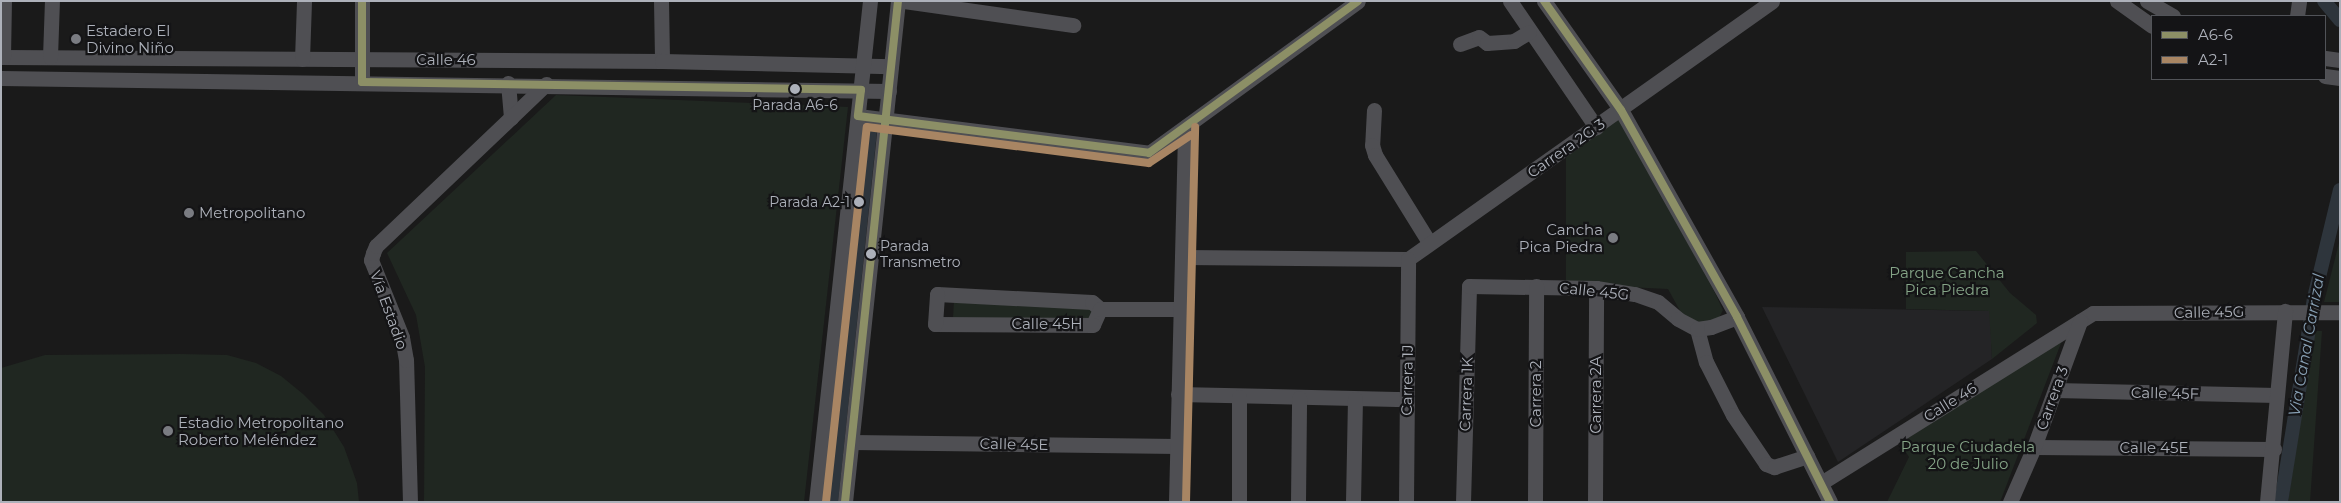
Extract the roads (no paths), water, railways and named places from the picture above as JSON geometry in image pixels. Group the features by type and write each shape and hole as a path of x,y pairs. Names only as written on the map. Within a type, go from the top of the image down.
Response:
{"street":[{"path":"2,57 4,1"},
{"path":"50,57 52,1"},
{"path":"302,60 304,1"},
{"path":"362,1 362,82"},
{"path":"662,1 662,61"},
{"path":"816,502 870,1"},
{"path":"845,502 898,1"},
{"path":"904,1 971,6 1073,24"},
{"path":"858,116 1150,153 1358,1"},
{"path":"1510,1 1529,32 1596,127"},
{"path":"1544,1 1621,110 1737,317 1830,502"},
{"name":"Carrera 2G 3","path":"1408,259 1429,242 1621,110 1772,1"},
{"path":"2117,1 2151,25"},
{"path":"2147,1 2171,15"},
{"path":"2296,15 2299,1"},
{"path":"1460,44 1479,38 1487,43 1514,41 1529,32"},
{"name":"Calle 46","path":"2,57 662,61 891,66"},
{"path":"2326,58 2340,60"},
{"path":"2326,76 2340,78"},
{"name":"Calle 46","path":"1,78 508,83 889,91"},
{"path":"508,83 510,118"},
{"name":"Vía Estadio","path":"410,502 406,360 402,337 371,260 376,246 546,84"},
{"path":"1374,110 1372,145 1375,155 1429,242"},
{"path":"1176,502 1185,126"},
{"path":"1182,257 1408,259"},
{"name":"Carrera 1J","path":"1406,502 1408,259"},
{"name":"Calle 45G","path":"1469,286 1596,288 1658,302 1678,319 1697,329"},
{"name":"Carrera 1K","path":"1463,502 1469,286"},
{"name":"Carrera 2","path":"1535,502 1536,286"},
{"name":"Carrera 2A","path":"1595,502 1596,288"},
{"name":"Calle 45H","path":"1100,309 1092,325 935,324 937,294 1092,302 1100,309 1180,310"},
{"path":"2267,502 2274,449 2276,395 2292,311"},
{"name":"Calle 45G","path":"2080,321 2093,313 2340,312"},
{"path":"1737,317 1711,327 1697,329 1706,362 1733,415 1766,464 1774,467 1807,456"},
{"name":"Calle 46","path":"1821,482 2080,321"},
{"name":"Carrera 3","path":"2010,502 2034,447 2080,321"},
{"name":"Calle 45F","path":"2055,390 2276,395"},
{"path":"1178,394 1239,397 1407,398"},
{"path":"1239,397 1239,502"},
{"path":"1298,502 1299,398"},
{"path":"1353,502 1354,398"},
{"name":"Calle 45E","path":"852,442 1177,446"},
{"name":"Calle 45E","path":"2034,447 2274,449"}],"waterway":[{"name":"Via Canal Carrizal","path":"2324,1 2340,20"},
{"path":"831,502 870,132"},
{"name":"Via Canal Carrizal","path":"2281,502 2314,298 2340,190"}],"place":[{"name":"Estadero El Divino Niño","path":"76,39"},
{"name":"Parada A6-6","path":"795,89"},
{"name":"Parada A2-1","path":"859,202"},
{"name":"Metropolitano","path":"189,213"},
{"name":"Cancha Pica Piedra","path":"1613,238"},
{"name":"Parada Transmetro","path":"871,254"},
{"name":"Estadio Metropolitano Roberto Meléndez","path":"168,431"}],"park label":[{"name":"Parque Cancha Pica Piedra","path":"1947,280"},
{"name":"Parque Ciudadela 20 de Julio","path":"1968,454"}]}
